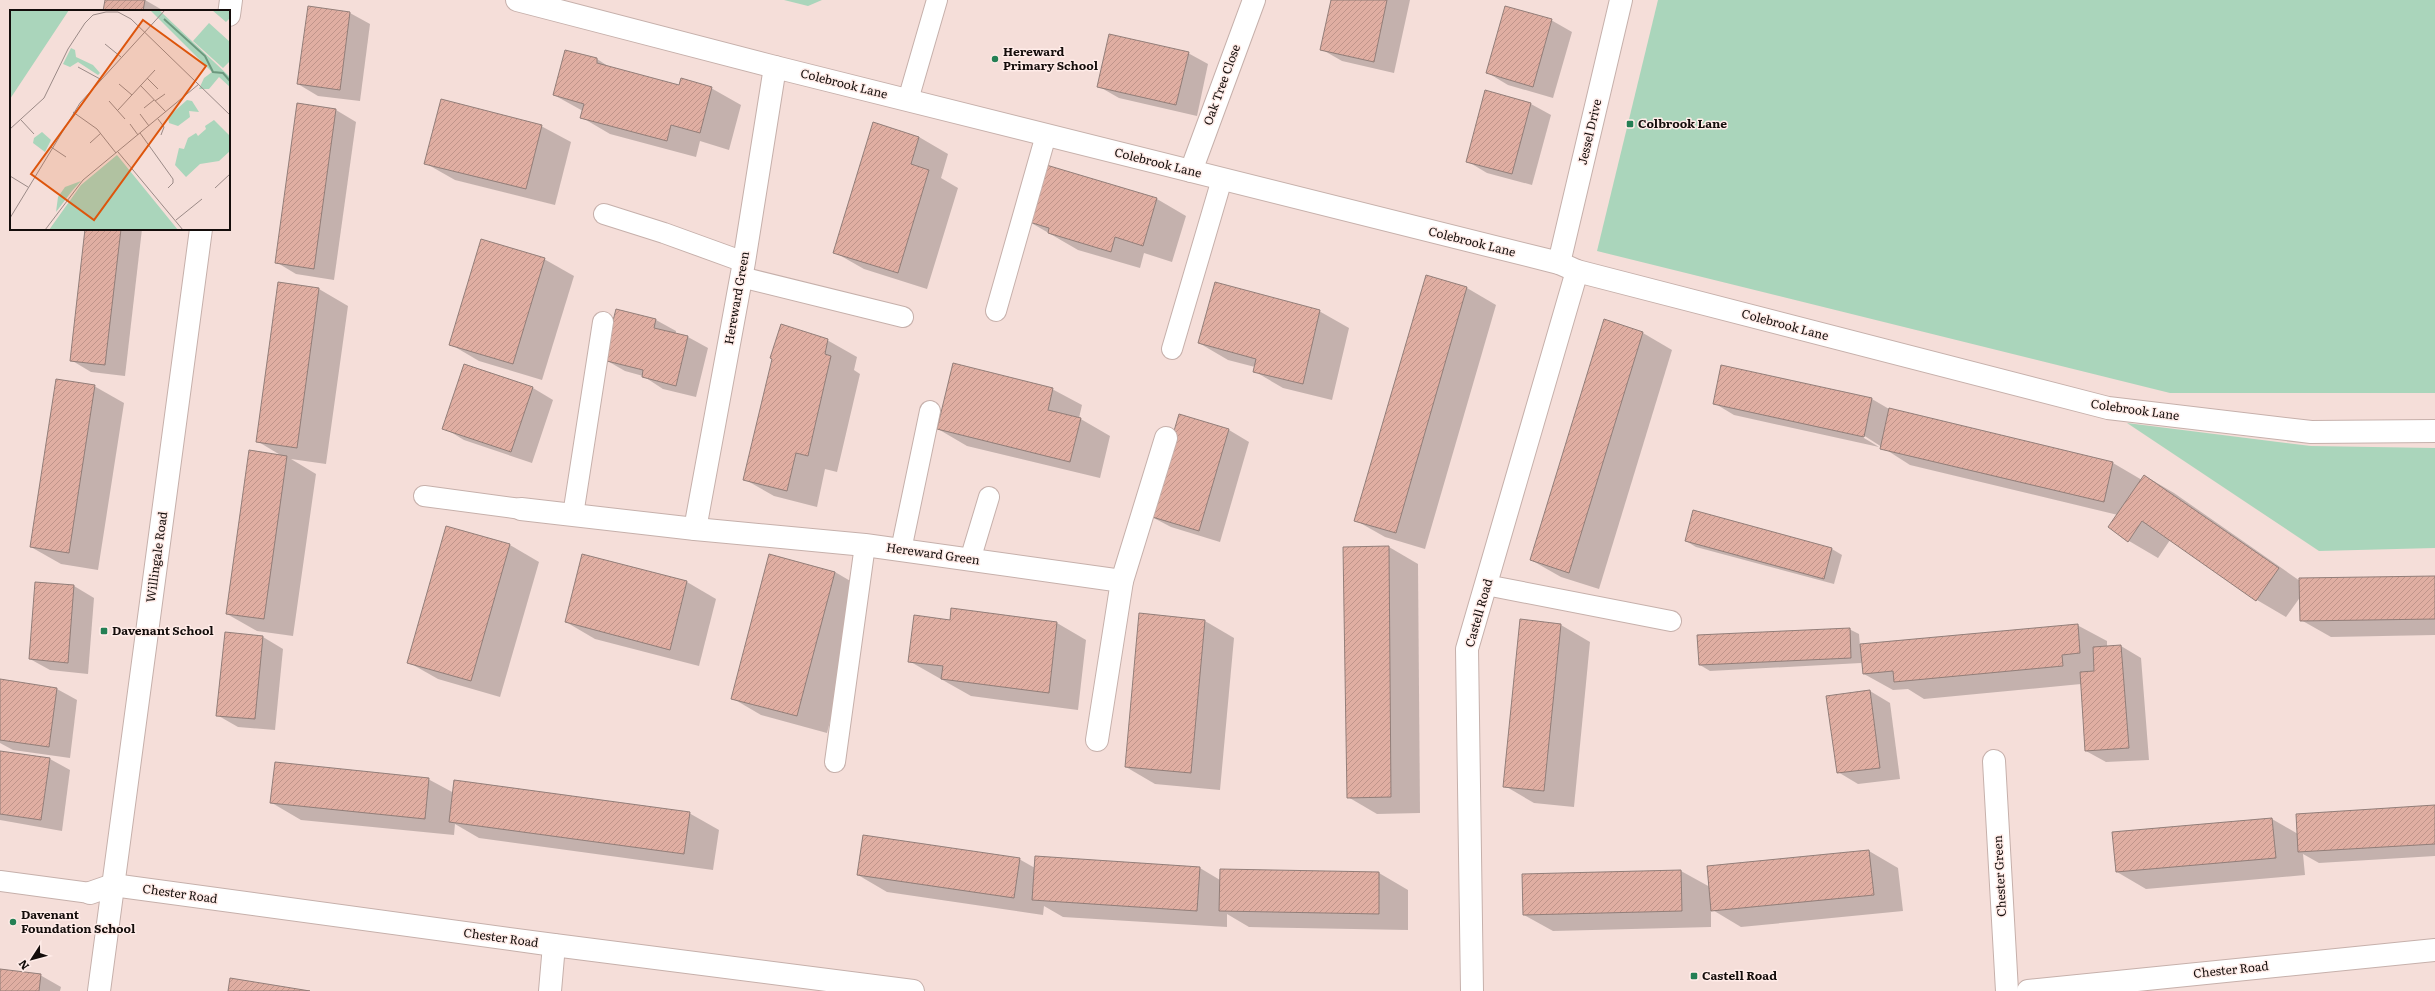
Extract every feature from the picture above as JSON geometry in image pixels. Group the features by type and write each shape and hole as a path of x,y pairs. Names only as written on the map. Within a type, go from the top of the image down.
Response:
{"street":[{"path":"230,10 231,0"},
{"name":"Colebrook Lane","path":"517,0 775,67 1568,267 2108,408 2311,432 2435,431"},
{"name":"Oak Tree Close","path":"1191,171 1254,0"},
{"name":"Jessel Drive","path":"1568,267 1621,0"},
{"name":"Hereward Green","path":"695,529 743,270 775,67"},
{"name":"Willingale Road","path":"99,991 200,230"},
{"name":"Castell Road","path":"1472,991 1467,649 1486,585 1568,267"},
{"path":"1097,740 1122,582 1166,438"},
{"name":"Hereward Green","path":"521,509 695,529 865,545 1122,582"},
{"name":"Chester Green","path":"1994,761 2006,991"},
{"name":"Chester Road","path":"90,893 113,885 554,945 913,991"},
{"path":"550,991 554,945"},
{"name":"Chester Road","path":"2028,991 2435,950"}],"lane":[{"path":"908,100 938,0"},
{"path":"996,311 1046,135"},
{"path":"1172,350 1222,180"},
{"path":"604,214 664,233 743,270 903,317"},
{"path":"573,515 603,322"},
{"path":"901,550 930,411"},
{"path":"424,496 521,509"},
{"path":"970,560 989,497"},
{"path":"835,762 865,545"},
{"path":"1486,585 1671,621"},
{"path":"0,881 90,893"}],"green space":[{"path":"784,0 822,0 808,6"},
{"path":"1658,0 2435,0 2435,393 2170,393 1597,251"},
{"path":"2127,423 2311,446 2435,448 2435,548 2319,551"}],"building":[{"path":"105,0 145,0 143,10 103,10"},
{"path":"1331,0 1387,0 1374,62 1320,50"},
{"path":"308,6 350,12 340,90 297,84"},
{"path":"1505,6 1552,19 1533,87 1486,73"},
{"path":"1109,34 1189,52 1176,105 1097,87"},
{"path":"565,50 597,58 597,63 679,85 681,78 712,87 700,133 671,125 667,141 580,118 584,104 553,95"},
{"path":"1485,90 1531,103 1512,174 1466,162"},
{"path":"441,99 542,125 526,189 424,164"},
{"path":"297,103 336,109 314,269 275,263"},
{"path":"873,122 919,137 911,164 929,170 898,273 833,253"},
{"path":"1043,164 1157,198 1143,246 1115,237 1111,252 1048,233 1049,228 1026,221"},
{"path":"85,230 121,230 105,365 70,361"},
{"path":"481,239 545,258 513,364 449,345"},
{"path":"1426,275 1467,287 1396,533 1354,521"},
{"path":"278,282 319,288 297,448 256,442"},
{"path":"1215,282 1320,310 1303,384 1253,372 1256,359 1198,343"},
{"path":"616,309 656,319 654,328 688,336 676,386 642,377 643,370 603,360"},
{"path":"1604,319 1643,332 1569,573 1530,560"},
{"path":"781,324 828,339 825,354 831,356 808,456 796,453 787,491 743,480 772,359 770,358"},
{"path":"953,363 1053,388 1048,410 1081,418 1070,462 937,429"},
{"path":"464,364 533,387 511,452 442,429"},
{"path":"1721,365 1872,398 1864,437 1713,404"},
{"path":"56,379 95,385 69,553 30,547"},
{"path":"1889,408 2113,462 2104,502 1880,449"},
{"path":"1179,414 1229,429 1199,531 1149,516"},
{"path":"249,450 287,456 264,619 226,614"},
{"path":"2144,475 2279,568 2256,601 2142,521 2128,542 2108,527"},
{"path":"1693,510 1832,548 1824,579 1685,541"},
{"path":"446,526 510,544 471,681 407,663"},
{"path":"1389,546 1391,797 1347,798 1343,547"},
{"path":"582,554 687,581 670,650 565,622"},
{"path":"769,554 835,572 797,716 731,699"},
{"path":"2435,576 2435,619 2300,621 2299,578"},
{"path":"35,582 74,585 68,663 29,659"},
{"path":"951,608 1057,622 1049,693 941,679 943,666 908,662 914,615 950,620"},
{"path":"1139,613 1205,620 1191,773 1125,767"},
{"path":"1520,619 1561,624 1544,791 1503,787"},
{"path":"2078,624 2080,653 2062,655 2063,666 1894,682 1893,671 1863,674 1860,644"},
{"path":"1850,628 1851,658 1699,665 1697,635"},
{"path":"225,632 263,636 255,719 216,716"},
{"path":"2121,645 2129,748 2085,751 2080,672 2094,671 2093,647"},
{"path":"0,679 57,688 49,747 0,740"},
{"path":"1870,690 1880,768 1837,773 1826,696"},
{"path":"0,751 50,758 41,820 0,814"},
{"path":"275,762 429,778 425,819 270,803"},
{"path":"454,780 690,812 684,854 449,822"},
{"path":"2435,805 2435,844 2298,852 2296,814"},
{"path":"2272,818 2276,858 2116,872 2112,832"},
{"path":"863,835 1020,858 1014,898 857,875"},
{"path":"1869,850 1874,895 1711,911 1707,866"},
{"path":"1035,856 1200,867 1197,911 1032,900"},
{"path":"1220,869 1379,872 1379,914 1219,911"},
{"path":"1681,870 1682,911 1523,915 1522,874"},
{"path":"0,969 41,974 39,991 0,991"},
{"path":"230,978 310,991 228,991"}],"place":[{"name":"Hereward Primary School","path":"995,59"},
{"name":"Colbrook Lane","path":"1630,124"},
{"name":"Davenant School","path":"104,631"},
{"name":"Davenant Foundation School","path":"13,922"},
{"name":"Castell Road","path":"1694,976"}]}
